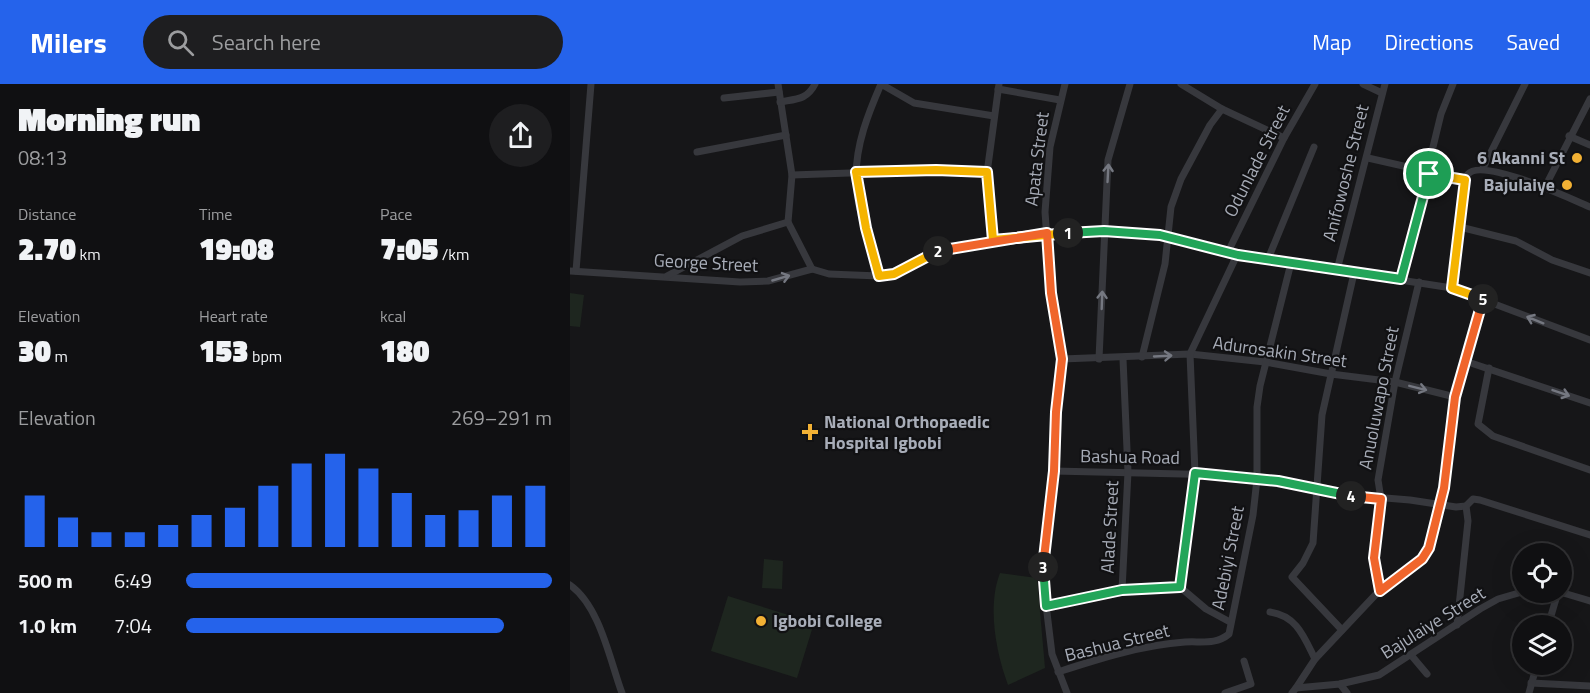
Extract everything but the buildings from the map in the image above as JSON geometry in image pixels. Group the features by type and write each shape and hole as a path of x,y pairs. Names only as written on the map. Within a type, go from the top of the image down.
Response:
{"street":[{"path":"573,271 591,84"},
{"path":"780,102 804,98 814,84"},
{"path":"879,276 866,228 856,172 862,128 881,84 914,104 994,116"},
{"name":"Apata Street","path":"1065,84 1050,147 1045,212 1051,293 1062,359 1056,412 1054,471 1044,553 1046,606 1057,670 1067,693"},
{"path":"1099,359 1108,160 1130,84"},
{"path":"1181,84 1222,109 1284,138"},
{"name":"Odunlade Street","path":"1227,252 1284,138 1315,84"},
{"path":"1363,84 1382,93"},
{"name":"Anifowoshe Street","path":"1337,270 1368,158 1384,84"},
{"path":"1401,279 1429,174 1442,114 1453,84"},
{"path":"1483,168 1525,84"},
{"path":"993,240 987,172 999,87 1060,100"},
{"path":"724,98 778,88 792,175 788,222 812,269"},
{"path":"1545,187 1569,136 1590,99"},
{"path":"1142,357 1165,264 1171,207 1181,179 1210,125 1222,109"},
{"path":"697,152 786,135"},
{"path":"1569,136 1590,145"},
{"path":"1268,259 1314,147"},
{"path":"1368,158 1429,174 1465,180"},
{"path":"1452,288 1465,180 1471,171 1483,168 1545,187 1590,207"},
{"path":"792,175 936,170 987,172"},
{"path":"667,276 742,236 788,222"},
{"path":"1460,227 1516,241 1552,260 1590,273"},
{"name":"George Street","path":"573,271 740,282 768,281 812,269 852,277 879,276 894,274 933,252 993,240 1047,233 1104,231 1167,236 1238,255 1452,288 1590,340"},
{"path":"1180,587 1195,473 1190,354 1238,255"},
{"name":"Adebiyi Street","path":"1219,642 1229,634 1248,552 1257,479 1257,407 1265,362 1291,263"},
{"path":"1342,630 1292,577 1303,563 1313,543 1318,490 1319,438 1354,273"},
{"name":"Anuoluwapo Street","path":"1380,591 1374,558 1381,499 1378,480 1395,382 1419,282"},
{"path":"1294,690 1315,659 1342,630 1380,591 1425,555 1444,488 1455,397 1483,299"},
{"name":"Adurosakin Street","path":"1062,359 1123,359 1190,354 1265,362 1331,375 1395,382 1455,397"},
{"name":"Alade Street","path":"1122,590 1128,472 1123,359"},
{"path":"1466,361 1590,404"},
{"path":"1489,368 1478,424 1493,436 1590,470"},
{"name":"Bashua Road","path":"1054,471 1195,473 1257,479 1381,499 1466,506 1473,499 1590,535"},
{"path":"1457,625 1467,542 1466,506"},
{"path":"570,585 596,621 609,651 622,693"},
{"path":"1046,606 1122,590 1180,587 1206,609 1230,622"},
{"name":"Bajulaiye Street","path":"1294,690 1340,684 1378,675 1498,599 1512,595"},
{"path":"1572,596 1590,601"},
{"path":"1270,612 1291,619 1315,659"},
{"name":"Bashua Street","path":"1057,670 1141,649 1178,643 1219,642"},
{"path":"1411,655 1426,674"},
{"path":"1225,693 1251,684 1244,661"},
{"path":"1529,693 1534,675"},
{"path":"1531,683 1590,686"},
{"path":"1340,684 1347,693"}],"shaded area":[{"path":"570,293 584,295 580,327 570,326"},
{"path":"764,559 783,561 782,589 762,588"},
{"path":"1000,573 1037,578 1045,668 1008,685 997,644 994,615 996,586"},
{"path":"728,596 814,623 797,678 711,651"}],"place":[{"name":"6 Akanni St","path":"1577,158"},
{"name":"Bajulaiye","path":"1567,185"},
{"name":"National Orthopaedic Hospital Igbobi","path":"810,432"},
{"name":"Igbobi College","path":"761,621"}],"route":[{"path":"1429,174 1401,279 1238,255 1160,235 1104,231 1047,233 993,240 987,172 936,170 856,172 866,228 879,276 894,274 933,252 993,240 1047,233 1051,293 1062,359 1056,412 1054,471 1044,553 1043,580 1046,606 1122,590 1160,586 1180,587 1195,473 1278,481 1318,490 1381,499 1374,558 1375,578 1380,591 1422,559 1429,548 1444,488 1448,437 1455,397 1483,299 1452,288 1460,227 1459,210 1465,180 1429,174"}]}
